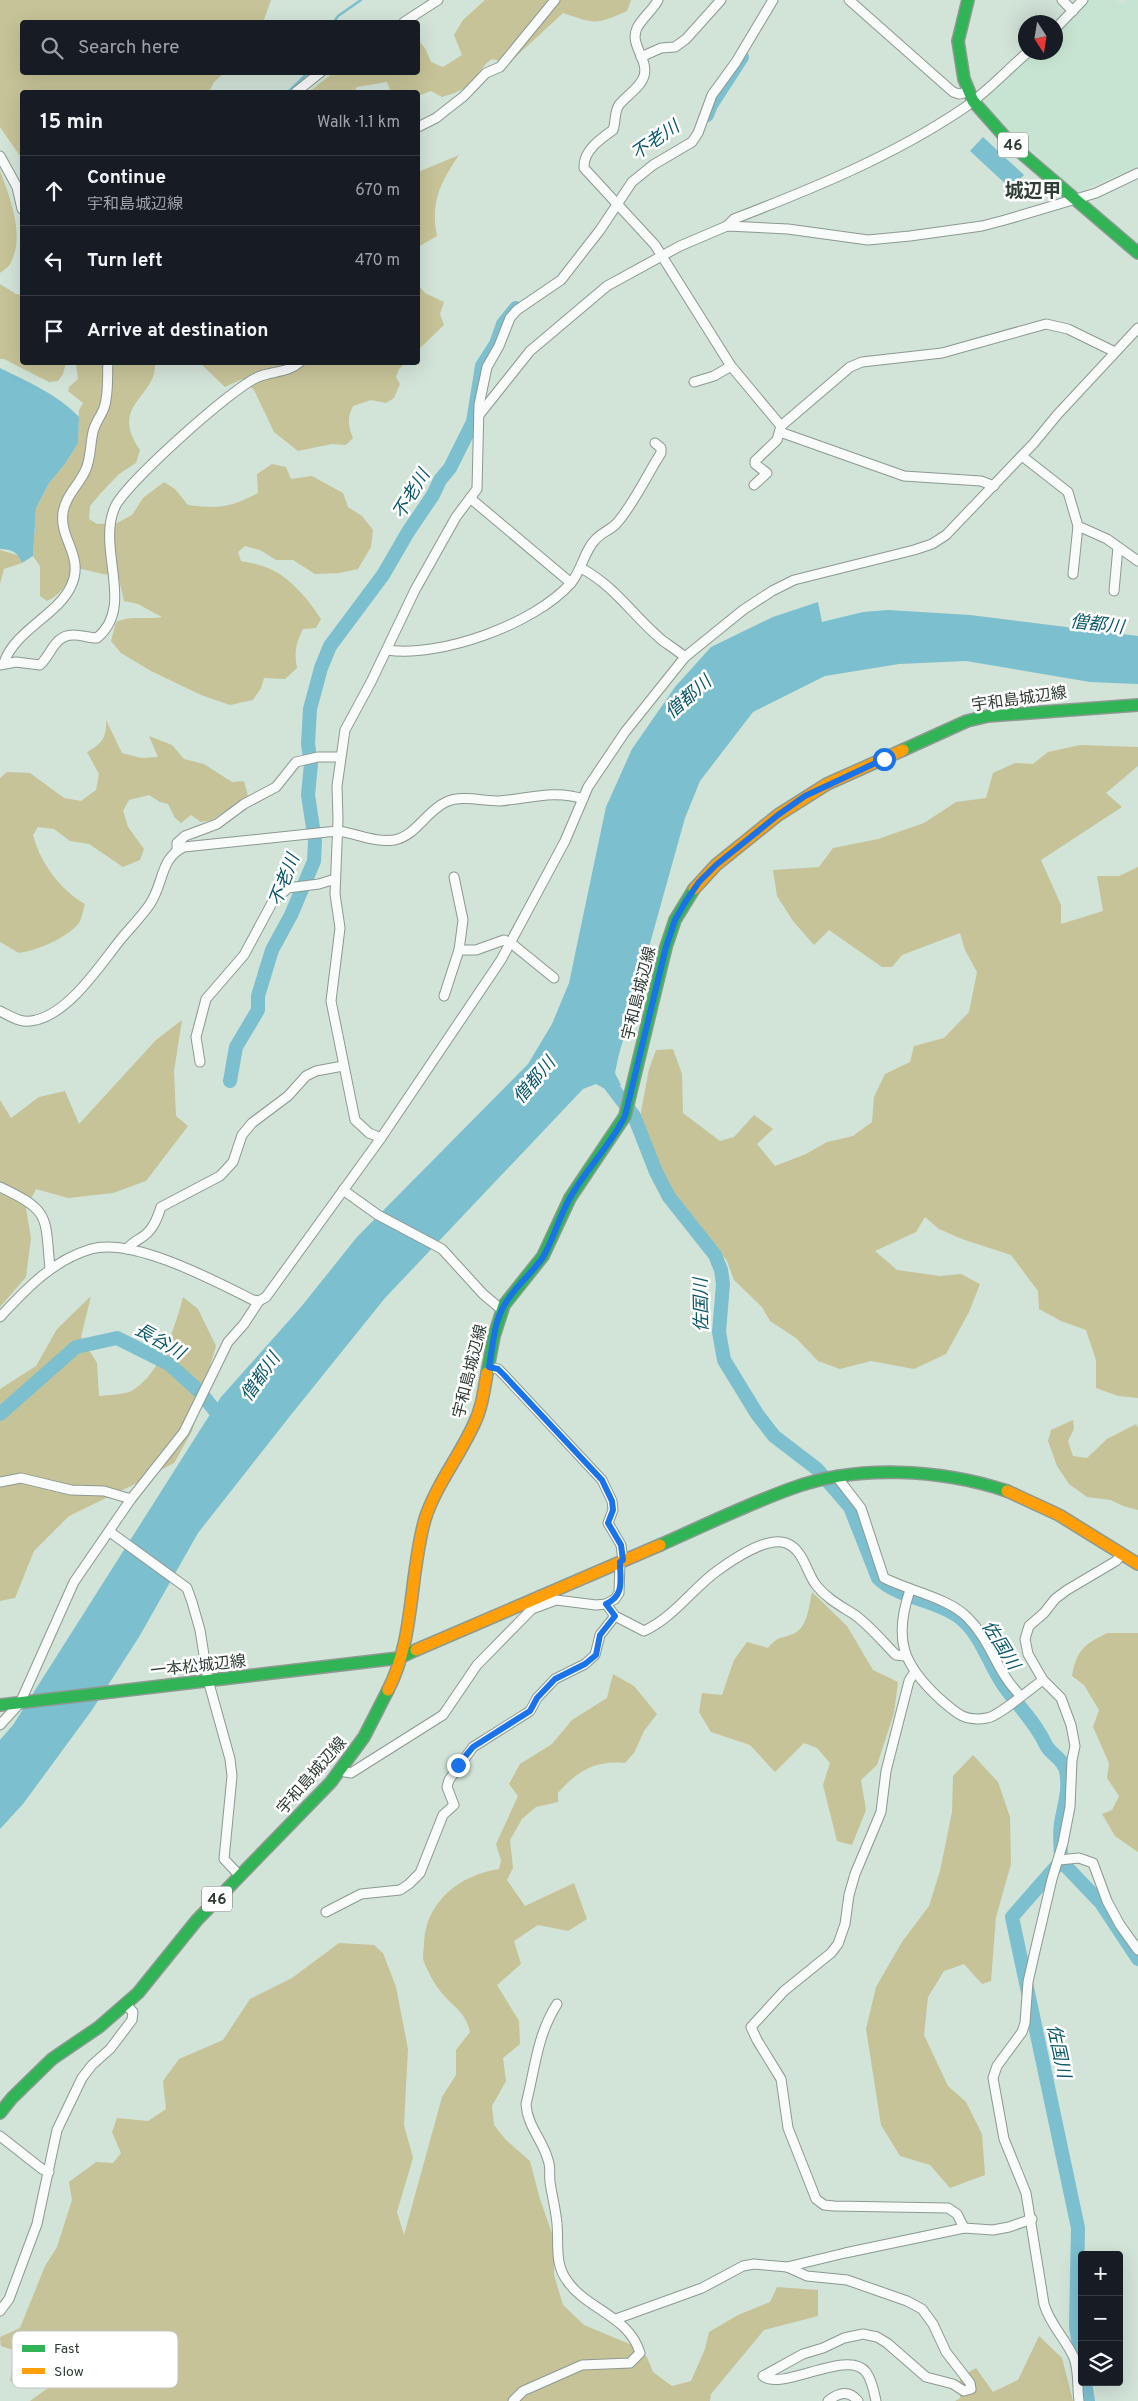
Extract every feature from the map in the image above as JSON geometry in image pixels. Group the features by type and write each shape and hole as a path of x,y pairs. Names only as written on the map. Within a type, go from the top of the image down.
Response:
{"main road":[{"name":"46","path":"968,0 958,41 962,72 971,96 1014,146 1074,200 1138,253"},
{"name":"宇和島城辺線","path":"0,2113 12,2098 52,2059 99,2027 126,2005 156,1972 197,1920 340,1771 364,1737 379,1711 405,1638 415,1565 425,1520 433,1497 474,1425 484,1391 496,1328 502,1310 508,1298 539,1263 550,1244 570,1198 617,1132 628,1107 642,1039 675,920 690,895 710,871 778,815 827,784 967,721 988,716 1034,711 1138,704"},
{"name":"一本松城辺線","path":"0,1705 399,1658 790,1488 837,1476 877,1472 918,1472 987,1485 1016,1494 1046,1508 1138,1564"}],"street":[{"path":"407,20 438,0"},
{"path":"420,126 436,118 464,96 486,73 500,67 555,0"},
{"path":"658,0 653,10 637,27 635,39 645,67 644,78 618,106 613,130 601,138 589,151 584,162 584,168 617,202 662,256 731,366 781,429 904,476 980,481 994,486"},
{"path":"641,57 661,48 675,47 686,39 721,0"},
{"path":"381,1138 369,1133 355,1120 331,1001 340,928 335,879 337,786 345,730 387,650 415,590 456,517 477,489 479,415 487,367 499,346 510,318 518,310 561,280 600,230 632,182 653,165 692,142 698,132 712,95 736,62 773,0"},
{"path":"849,0 952,92 971,96"},
{"path":"1062,0 1073,11"},
{"path":"1063,21 1083,0"},
{"path":"479,415 530,350 607,286 662,256 727,226 734,219 812,189 912,140 1018,60"},
{"path":"298,90 317,75"},
{"path":"0,156 17,187 20,200"},
{"path":"727,226 788,229 868,240 885,239 982,226 1096,193 1138,173"},
{"path":"754,485 767,473 755,464 755,461 777,440 781,429 850,367 862,362 942,354 1046,324 1068,329 1115,352"},
{"path":"0,1725 20,1703 74,1582 131,1500 184,1432 228,1342 244,1324 259,1301 266,1297 381,1138 459,1025 511,943 565,841 583,798 597,772 625,732 685,657 735,616 772,591 794,580 932,544 946,535 1022,456 1138,328"},
{"path":"2,664 21,638 71,589 75,576 75,559 63,514 66,501 86,471 90,459 94,427 104,407 108,365"},
{"path":"2,664 16,662 40,665 63,637 72,634 97,638 104,632 114,612 115,592 110,568 109,529 115,506 142,476 206,414 257,377 289,370 296,365"},
{"path":"694,382 714,376 731,366"},
{"path":"387,650 440,648 476,638 527,616 551,602 571,583 581,568 593,541 619,520 661,453 656,443"},
{"path":"1022,456 1068,492 1078,526 1074,574"},
{"path":"470,498 571,583"},
{"path":"1078,526 1107,539 1138,560"},
{"path":"1114,591 1118,547"},
{"path":"581,568 620,596 662,640 685,657"},
{"path":"0,1010 18,1021 36,1020 48,1016 82,987 150,903 165,864 177,850 178,843 185,836 217,824 244,804 276,787 296,762 318,757 340,757"},
{"path":"177,850 199,844 337,831 355,833 384,841 408,834 446,802 458,799 500,801 544,794 572,795 583,798"},
{"path":"444,996 459,950 463,915 454,877"},
{"path":"200,1062 196,1037 206,999 244,955 273,901 288,888 319,884 335,879"},
{"path":"459,950 476,950 504,940 511,943 554,978"},
{"path":"127,1249 130,1244 147,1234 157,1218 161,1207 220,1176 233,1162 242,1135 252,1123 288,1096 306,1076 316,1071 343,1066"},
{"path":"0,1187 22,1197 42,1214 47,1231 50,1269"},
{"path":"343,1190 378,1215 442,1249 484,1294 502,1310"},
{"path":"0,1317 50,1269 60,1262 92,1249 104,1247 127,1249 196,1271 253,1300 259,1301"},
{"path":"340,1771 351,1773 443,1715 453,1703 477,1665 532,1610 556,1600 606,1604 615,1599 619,1593 621,1545 608,1523 613,1510 612,1501 602,1480 498,1369 489,1367"},
{"path":"837,1476 861,1508 884,1578 954,1607 968,1617 992,1651 1007,1683 1020,1696"},
{"path":"0,1482 21,1478 72,1490 104,1491 131,1500"},
{"path":"110,1532 187,1588 200,1630 208,1680 230,1759 232,1776 224,1859 240,1876"},
{"path":"606,1604 615,1616 644,1630 658,1624 717,1571 759,1546 780,1542 792,1546 799,1553 816,1584 834,1603 856,1616 896,1655 905,1656"},
{"path":"1079,2401 1077,2369 1073,2357 1047,2316 1032,2219 1026,2193 1004,2139 993,2078 997,2066 1022,2032 1025,2022 1028,1982 1059,1860 1070,1806 1071,1775 1075,1746 1071,1725 1061,1698 1043,1680 1028,1654 1025,1639 1029,1626 1067,1590 1116,1561 1122,1554"},
{"path":"910,1590 903,1615 905,1656 914,1673 963,1718 974,1720 990,1718 1043,1680"},
{"path":"326,1912 360,1894 400,1890 420,1873 443,1815 454,1805 448,1787 449,1780 458,1765 473,1747 530,1711 537,1698 555,1679 585,1664 596,1655 600,1635 615,1616"},
{"path":"914,1673 909,1681 890,1756 881,1812 848,1895 845,1924 838,1944 831,1953 784,1992 752,2027 756,2040 781,2079 788,2128 816,2199 824,2205 834,2206 948,2208 957,2214 964,2228"},
{"path":"1059,1860 1078,1858 1093,1863 1107,1901 1120,1925 1138,1950"},
{"path":"513,2401 523,2391 582,2365 630,2362 640,2353 637,2344 616,2318 584,2298 568,2283 560,2270 557,2249 556,2211 548,2159 527,2115 526,2104 541,2036 548,2018 557,2004"},
{"path":"0,2311 9,2299 37,2224 57,2130 82,2078 110,2049 132,2020 133,2012 126,2005"},
{"path":"0,2136 42,2169 49,2172"},
{"path":"616,2318 702,2288 743,2266 754,2264 787,2267 964,2228 993,2230 1009,2228 1032,2219"},
{"path":"787,2267 807,2276 847,2280 907,2301 922,2309 933,2324 946,2352 970,2383 971,2390 964,2391 953,2384 926,2377 887,2343 877,2337 863,2334 844,2338 823,2348 803,2354 763,2376 767,2379 779,2380 833,2367 857,2366 865,2370 876,2401"},
{"path":"828,2401 837,2394 844,2393 858,2401"}],"shaded area":[{"path":"0,0 271,0 264,20 20,20 20,75 222,75 214,82 210,90 20,90 20,156 0,127"},
{"path":"485,0 631,0 627,11 601,21 589,21 563,13 509,63 492,59 466,87 442,97 431,91 420,95 420,90 390,90 387,82 357,87 355,90 312,90 330,75 420,75 420,42 431,62 443,67 462,55 454,35 463,20"},
{"path":"1087,0 1116,0 1123,5 1127,0 1138,0 1138,167 1076,192 999,120 981,98 1024,60 1063,60 1063,24"},
{"path":"459,155 442,183 436,202 435,224 437,236 420,246 420,171"},
{"path":"0,171 12,204 17,240 10,264 0,273"},
{"path":"0,284 20,295 20,365 65,365 63,374 58,381 49,382 4,359 0,359"},
{"path":"420,287 425,293 444,302 440,314 444,325 420,348"},
{"path":"76,365 155,365 154,375 149,385 131,411 129,422 132,434 140,450 136,463 119,474 90,506 89,519 97,524 117,523 132,515 143,498 164,482 175,489 188,505 216,507 240,502 258,493 257,474 272,464 286,467 291,479 312,476 343,493 348,507 362,516 373,530 371,547 358,569 339,573 315,574 293,560 276,560 260,550 245,546 238,552 241,561 265,567 276,572 291,583 311,604 321,619 316,628 303,629 296,648 297,668 285,679 264,678 261,688 253,700 230,705 201,695 151,671 121,653 111,641 116,622 133,618 162,617 138,604 124,601 118,575 103,574 73,567 67,583 57,595 47,601 40,596 40,566 33,556 36,508 49,483 65,464 78,443 79,410 83,403 68,391 69,387 78,379"},
{"path":"202,365 403,365 396,377 400,384 394,398 386,403 371,400 353,406 349,422 353,438 346,445 332,444 298,451 274,432 254,390 242,379 225,387"},
{"path":"0,550 20,556 22,563 4,569 0,584"},
{"path":"106,720 122,753 141,758 158,757 149,736 172,745 184,759 204,764 232,782 244,781 248,796 212,820 201,822 191,815 181,823 175,818 168,804 160,802 149,795 129,800 123,811 128,827 144,849 140,860 123,867 89,844 70,841 54,829 38,827 33,835 46,865 67,891 85,904 79,923 67,934 43,946 19,953 0,942 0,778 7,772 30,773 64,798 81,801 96,790 99,774 87,752 100,743 106,731"},
{"path":"1080,745 1138,747 1138,766 1106,793 1122,807 1041,860 1061,905 1061,924 1103,911 1097,876 1119,876 1138,867 1138,1398 1118,1396 1096,1388 1096,1360 1086,1330 1061,1321 1039,1309 1038,1291 1011,1255 962,1239 939,1229 925,1217 916,1232 875,1251 897,1270 940,1276 961,1274 980,1284 969,1312 946,1354 914,1369 871,1361 840,1369 818,1361 796,1338 770,1321 762,1307 734,1280 727,1261 642,1153 641,1112 649,1069 656,1050 673,1049 682,1074 683,1113 720,1141 734,1137 754,1115 773,1129 757,1144 775,1166 806,1154 827,1142 853,1136 872,1122 874,1097 885,1074 910,1062 914,1046 944,1038 969,1012 977,972 965,950 960,933 902,955 892,967 882,967 829,930 814,945 793,921 777,896 773,870 819,867 833,848 878,839 924,823 956,802 986,798 993,773 1015,763 1033,764 1048,752"},
{"path":"182,1020 174,1071 176,1116 188,1126 146,1181 113,1193 68,1198 36,1189 26,1209 31,1238 26,1277 0,1307 0,1100 11,1118 39,1097 65,1091 79,1124 156,1040"},
{"path":"91,1296 81,1337 97,1363 99,1396 130,1392 152,1373 166,1348 183,1297 198,1309 216,1346 192,1431 174,1463 69,1516 34,1551 15,1598 0,1601 0,1389 36,1366 57,1329"},
{"path":"1073,1420 1074,1429 1068,1441 1073,1456 1087,1458 1107,1439 1136,1424 1138,1428 1138,1510 1111,1500 1087,1497 1069,1484 1057,1466 1048,1441 1051,1430"},
{"path":"812,1592 847,1626 873,1670 898,1682 894,1713 877,1765 861,1780 866,1810 852,1845 837,1841 823,1785 830,1763 817,1748 804,1743 775,1772 750,1745 711,1732 699,1712 702,1693 722,1695 734,1660 747,1642 768,1648 778,1639 799,1630 807,1615"},
{"path":"1107,1633 1138,1633 1138,1852 1115,1836 1102,1814 1112,1810 1119,1796 1107,1778 1109,1763 1093,1727 1099,1710 1084,1685 1072,1676 1076,1660 1083,1649"},
{"path":"613,1674 634,1686 657,1714 644,1731 634,1753 625,1763 596,1765 580,1773 558,1793 558,1802 536,1807 522,1819 510,1840 513,1868 507,1880 525,1906 574,1883 587,1919 568,1931 538,1925 514,1941 521,1964 497,1985 519,2021 520,2044 503,2058 506,2081 492,2106 494,2125 506,2140 530,2161 540,2199 554,2239 554,2275 563,2305 584,2325 632,2345 647,2357 653,2372 672,2386 691,2381 705,2349 709,2332 738,2315 770,2302 777,2287 818,2290 818,2316 764,2330 711,2394 710,2401 30,2401 48,2388 178,2388 178,2331 13,2331 20,2328 45,2266 57,2247 72,2200 69,2182 96,2162 113,2163 121,2153 112,2132 117,2118 148,2121 166,2109 163,2081 179,2059 223,2040 250,1999 292,1978 339,1943 374,1945 383,1953 396,1987 408,2049 404,2125 413,2158 397,2212 404,2235 442,2097 456,2075 456,2050 470,2032 465,2019 439,1989 424,1962 423,1953 426,1928 438,1903 448,1892 471,1877 499,1869 501,1860 496,1844 518,1796 509,1784 520,1764 552,1744 572,1720 607,1698"},
{"path":"973,1755 998,1782 1010,1817 1011,1864 996,1917 991,1981 982,1984 964,1964 944,1971 928,1997 924,2035 948,2086 966,2102 982,2134 985,2175 950,2188 930,2165 900,2156 881,2125 866,2029 876,1987 902,1942 929,1906 940,1871 952,1812 953,1776"},
{"path":"12,2332 12,2350 1,2346 0,2337"},
{"path":"1039,2336 1062,2358 1073,2401 955,2401 960,2398 960,2377 976,2368 993,2392 1018,2380"}],"water":[{"path":"983,137 1024,175 1011,189 970,151"},
{"path":"0,368 52,395 79,417 78,443 65,464 49,483 36,508 33,556 22,563 14,552 0,549"},
{"name":"僧都川","path":"818,602 822,622 863,612 888,610 970,615 1138,636 1138,684 1090,682 966,661 899,664 825,676 753,712 700,781 685,818 618,1058 615,1073 621,1085 609,1091 596,1084 583,1089 385,1298 198,1533 139,1637 92,1710 23,1804 0,1829 0,1740 13,1725 221,1397 301,1307 357,1237 528,1064 552,1024 569,983 606,807 632,749 675,687 711,647 773,617"}],"waterway":[{"path":"335,20 338,16 361,0"},
{"name":"不老川","path":"707,115 711,105 742,57"},
{"path":"290,90 306,75"},
{"name":"不老川","path":"230,1081 236,1047 258,1010 258,996 272,950 291,915 314,861 315,841 308,795 311,764 308,744 310,709 321,668 330,646 383,575 408,532 433,495 440,480 450,468 473,422 482,366 496,344 503,324 516,308"},
{"name":"佐国川","path":"602,1074 634,1116 656,1172 669,1197 715,1255 721,1270 723,1284 719,1332 724,1360 757,1414 774,1436 817,1469 850,1507 878,1578 896,1590 949,1611 967,1624 979,1640 1002,1683 1037,1728 1048,1748 1060,1760 1066,1771 1066,1797 1060,1828 1061,1861 1012,1917 1078,2228 1076,2327 1078,2341"},
{"name":"長谷川","path":"0,1414 76,1347 117,1338 169,1364 200,1392 225,1423"},
{"path":"1061,1861 1101,1903 1138,1959"},
{"name":"佐国川","path":"1086,2386 1088,2401"}],"traffic: fast":[{"path":"968,0 958,41 964,79 973,101 1013,146 1138,253"},
{"path":"903,750 967,721 988,716 1138,705"},
{"path":"487,1373 494,1336 504,1305 543,1256 570,1198 625,1116 666,947 675,920 694,889"},
{"path":"660,1545 774,1495 816,1481 842,1476 898,1472 927,1474 955,1478 1007,1491"},
{"path":"0,1705 399,1658 416,1650"},
{"path":"0,2113 12,2098 52,2059 99,2027 138,1993 197,1920 331,1782 364,1737 388,1690"}],"traffic: slow":[{"path":"694,889 716,865 778,815 827,784 903,750"},
{"path":"388,1690 397,1670 403,1649 416,1562 425,1519 435,1494 477,1418 487,1373"},
{"path":"1007,1491 1059,1515 1138,1564"},
{"path":"416,1650 660,1545"}],"district":[{"name":"城辺甲","path":"1033,190"}],"route":[{"path":"458,1765 473,1747 530,1711 537,1698 555,1679 585,1664 596,1655 600,1635 615,1616 606,1604 615,1599 619,1593 620,1562 623,1560 621,1545 608,1523 609,1515 613,1510 612,1501 602,1480 498,1369 489,1367 496,1328 502,1310 508,1298 539,1263 550,1244 570,1198 617,1132 625,1116 642,1039 666,947 675,920 699,882 716,865 778,815 805,796 827,784 884,759"}]}
